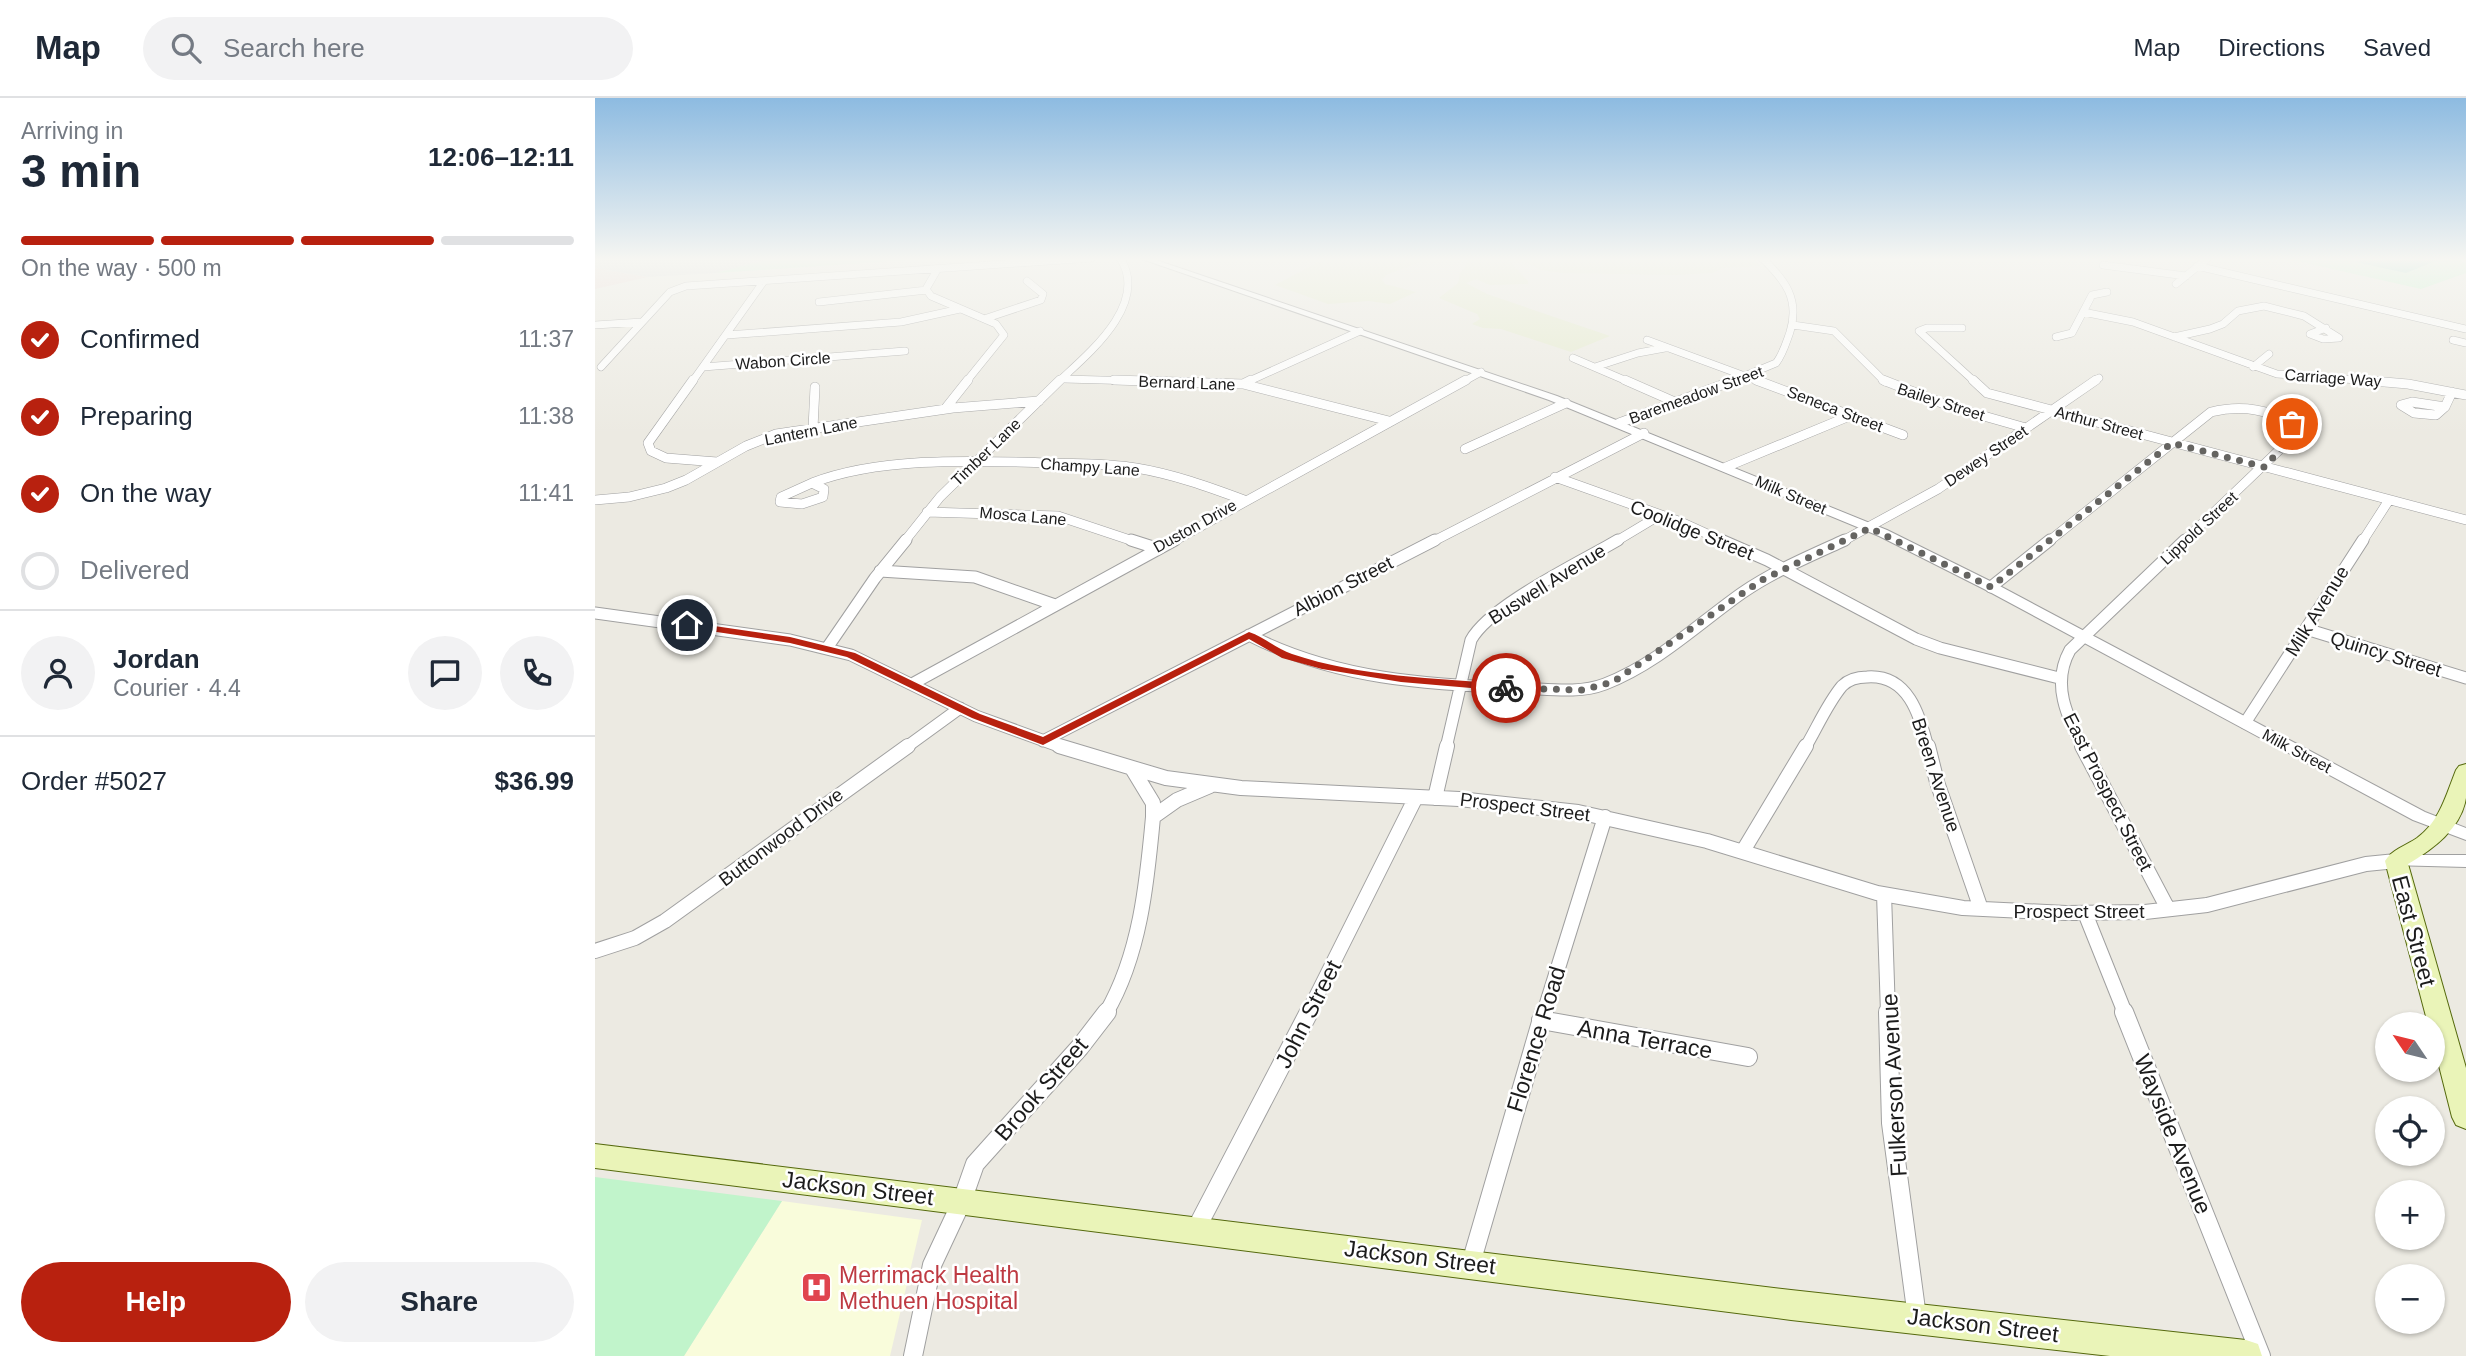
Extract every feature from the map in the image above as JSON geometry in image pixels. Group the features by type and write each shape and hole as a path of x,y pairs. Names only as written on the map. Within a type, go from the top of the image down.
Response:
{"main road":[{"path":"2445,827 2466,770"},
{"name":"East Street","path":"2445,827 2426,844 2396,861 2466,1117"},
{"name":"Jackson Street","path":"595,1156 1471,1263 1791,1305 1917,1317 2246,1356"}],"street":[{"path":"601,367 647,317"},
{"path":"717,463 666,458 655,455 648,446 651,438 740,317"},
{"path":"727,335 901,322 925,317"},
{"path":"945,409 1004,335 1002,328 981,317"},
{"path":"984,318 988,317"},
{"name":"Timber Lane","path":"827,648 880,571 927,512 1064,379 1109,333 1120,317"},
{"name":"Milk Street","path":"1318,317 1481,372 1619,423 1870,528 1991,587 2445,827"},
{"name":"Baremeadow Street","path":"1619,423 1747,377 1778,363 1794,317"},
{"path":"2056,337 2072,333 2081,317"},
{"name":"Carriage Way","path":"2107,317 2133,322 2253,367 2285,376 2408,384 2466,395"},
{"path":"2174,337 2220,326 2231,317"},
{"path":"2309,317 2326,328"},
{"path":"2416,317 2466,329"},
{"path":"595,325 642,322"},
{"name":"Bailey Street","path":"1793,325 1834,331 1887,384 1952,407 2026,428"},
{"name":"Arthur Street","path":"1962,328 1919,331 1987,393 2466,520"},
{"path":"1243,384 1360,331"},
{"name":"Seneca Street","path":"1647,340 1903,435"},
{"path":"2453,340 2466,343"},
{"path":"1595,368 1638,353 1665,348"},
{"name":"Wabon Circle","path":"703,367 905,351"},
{"path":"2253,367 2269,354"},
{"path":"1573,358 1675,402"},
{"name":"Duston Drive","path":"912,684 1481,372"},
{"name":"Dewey Street","path":"1249,635 1285,656 1359,673 1462,685 1583,690 1598,688 1631,671 1734,598 1783,569 1870,528 1939,488 2099,378"},
{"name":"Bernard Lane","path":"1064,379 1243,384 1389,421"},
{"path":"813,428 815,387"},
{"path":"2445,407 2452,392"},
{"name":"Lantern Lane","path":"595,500 628,497 666,488 761,439 813,428 945,409 1039,401"},
{"path":"1465,449 1566,403"},
{"name":"Lippold Street","path":"2084,637 2296,434 2292,424 2272,415 2238,409 2215,411 2172,443"},
{"path":"1726,467 1852,415"},
{"name":"Albion Street","path":"1043,741 1644,433"},
{"path":"1991,587 2172,443"},
{"name":"Champy Lane","path":"812,483 849,472 882,467 1000,461 1135,468 1205,486 1244,500"},
{"name":"Coolidge Street","path":"1555,477 1660,515 1783,569 1916,639 1940,648 2059,678"},
{"name":"Milk Avenue","path":"2245,723 2389,500"},
{"name":"Mosca Lane","path":"927,512 1058,516 1156,548"},
{"name":"Buswell Avenue","path":"1435,798 1471,640 1476,629 1486,620 1660,515"},
{"path":"880,571 975,576 1055,605"},
{"name":"Prospect Street","path":"595,612 827,648 872,663 960,708 1043,741 1166,778 1213,785 1522,804 1605,817 1743,851 1884,894 1981,909 2084,913 2168,909 2207,905 2366,864 2466,861"},
{"name":"Quincy Street","path":"2306,629 2466,678"},
{"path":"2059,678 2063,661 2084,637"},
{"name":"Breen Avenue","path":"1743,851 1842,686 1854,677 1888,680 1900,686 1915,710 1981,909"},
{"name":"East Prospect Street","path":"2059,678 2073,728 2168,909"},
{"name":"Buttonwood Drive","path":"595,951 635,938 664,921 960,708"},
{"name":"Brook Street","path":"913,1356 932,1265 962,1201 975,1164 1080,1047 1106,1013 1121,987 1147,889 1153,817 1153,803 1133,770"},
{"path":"1153,817 1177,800 1213,785"},
{"name":"John Street","path":"1196,1229 1303,1024 1416,797"},
{"name":"Florence Road","path":"1471,1263 1541,1020 1605,817"},
{"path":"2445,827 2466,834"},
{"name":"Fulkerson Avenue","path":"1884,894 1891,1123 1917,1317"},
{"name":"Wayside Avenue","path":"2084,913 2261,1356"},
{"name":"Anna Terrace","path":"1541,1020 1748,1057"}],"shaded area":[{"path":"1479,317 1553,317 1610,336 1571,352 1501,329 1472,324 1480,319"},
{"name":"Merrimack Health Methuen Hospital","path":"782,1201 922,1220 890,1356 684,1356"}],"green space":[{"path":"595,1177 782,1201 684,1356 595,1356"}],"way so far":[{"path":"1506,688 1583,690 1613,682 1762,580 1870,528 1991,587 2172,443 2264,467 2296,434 2292,424"}],"place":[{"name":"Merrimack Health Methuen Hospital","path":"816,1288"}],"route":[{"path":"687,625 790,640 851,655 976,716 1043,741 1249,635 1285,656 1322,666 1401,679 1506,688"}]}
